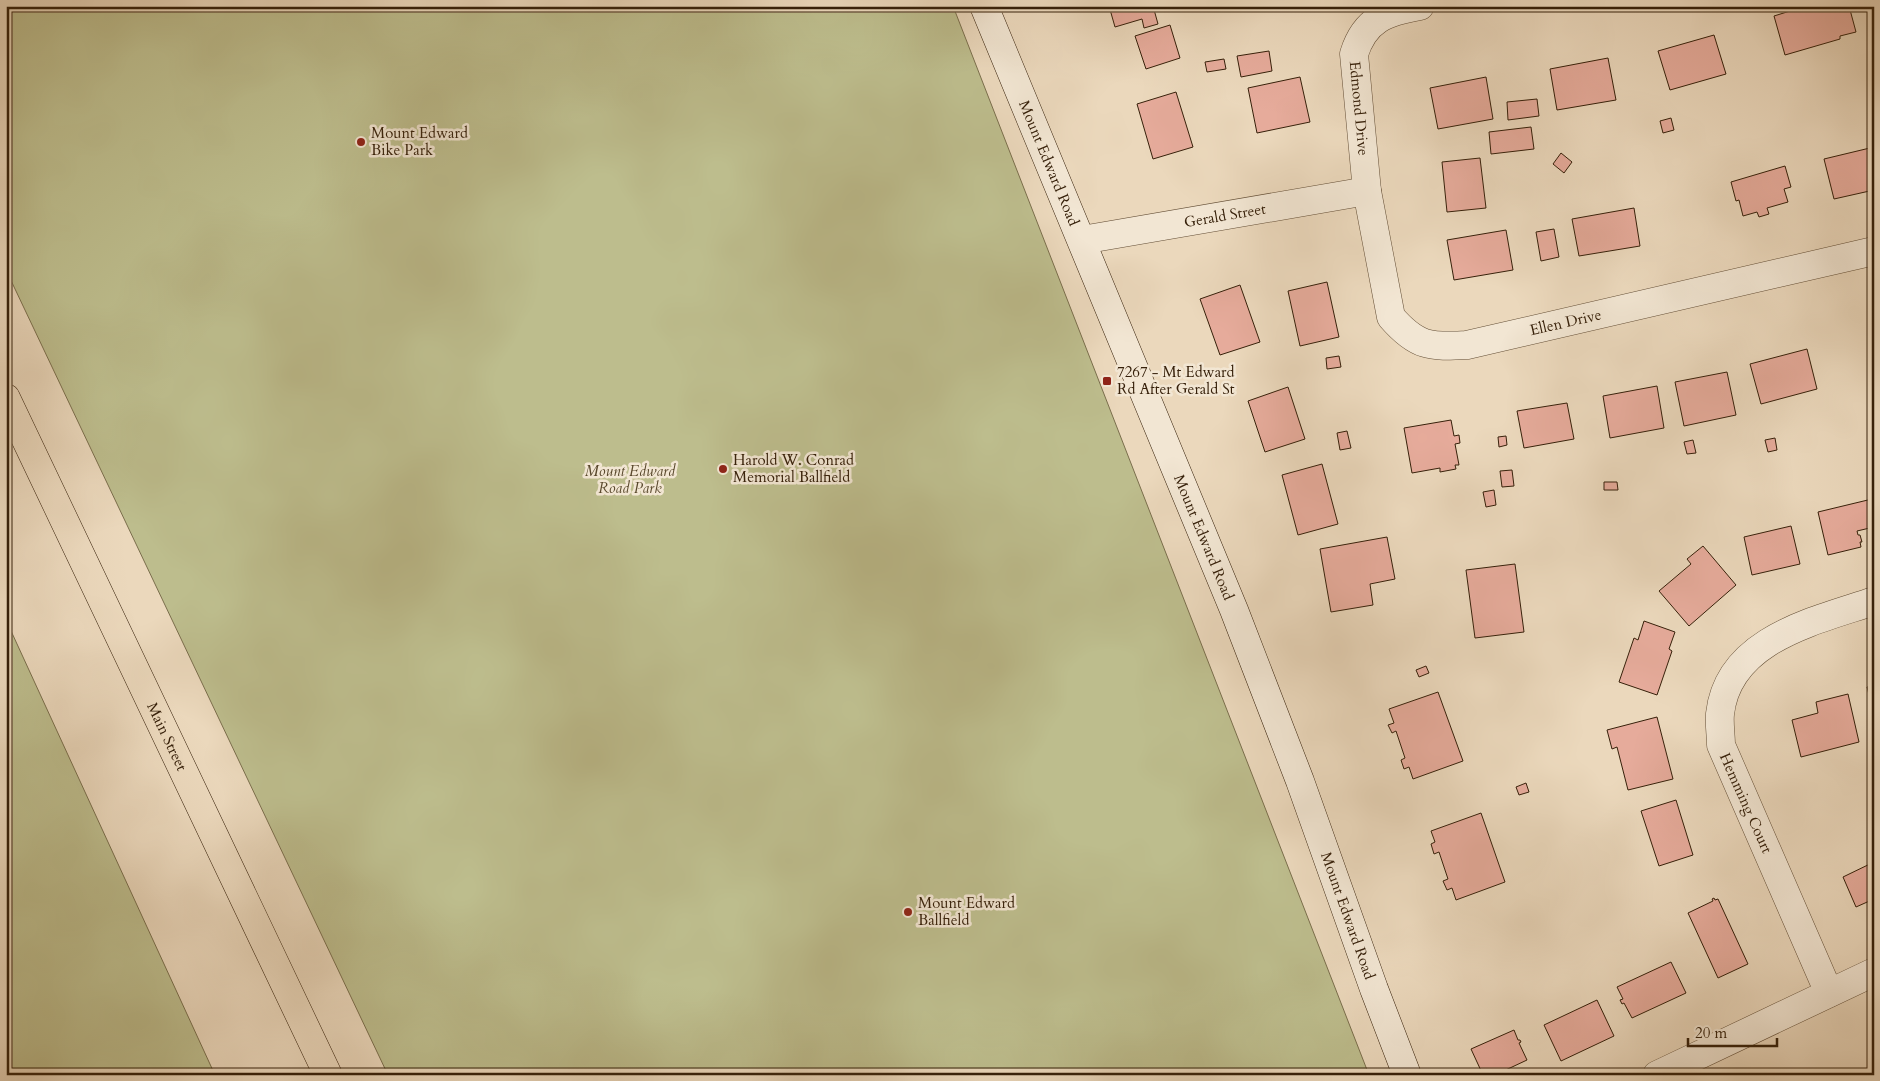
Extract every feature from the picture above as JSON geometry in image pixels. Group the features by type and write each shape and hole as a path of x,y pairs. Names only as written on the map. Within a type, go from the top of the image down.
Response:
{"main road":[{"name":"Main Street","path":"6,398 328,1075"}],"street":[{"name":"Mount Edward Road","path":"984,6 1234,610 1300,781 1374,989 1407,1075"},
{"name":"Edmond Drive","path":"1367,190 1354,54 1365,30 1376,20 1395,10 1420,6"},
{"name":"Gerald Street","path":"1082,240 1367,190"},
{"name":"Ellen Drive","path":"1367,190 1391,317 1404,332 1417,341 1436,346 1467,345 1874,251"},
{"name":"Hemming Court","path":"1829,993 1721,745 1720,714 1727,688 1740,667 1759,648 1784,632 1874,601"},
{"path":"1657,1075 1874,972"}],"green space":[{"name":"Mount Edward Road Park","path":"6,6 953,6 1369,1075 388,1075 6,270"},
{"path":"6,620 215,1075 6,1075"}],"building":[{"path":"1109,6 1153,6 1158,24 1144,28 1142,19 1115,27"},
{"path":"1806,6 1849,6 1856,32 1840,36 1840,39 1785,55 1774,16"},
{"path":"1170,25 1180,58 1146,69 1135,36"},
{"path":"1714,35 1726,74 1670,90 1658,51"},
{"path":"1269,51 1272,71 1241,77 1237,56"},
{"path":"1608,58 1616,100 1557,110 1550,69"},
{"path":"1224,59 1226,69 1207,72 1205,62"},
{"path":"1300,77 1310,122 1257,133 1248,88"},
{"path":"1486,77 1493,119 1438,129 1430,88"},
{"path":"1176,92 1193,147 1153,159 1137,104"},
{"path":"1537,99 1539,116 1508,120 1507,102"},
{"path":"1671,118 1674,130 1663,133 1660,121"},
{"path":"1531,127 1534,149 1491,154 1489,132"},
{"path":"1874,147 1874,190 1834,199 1824,159"},
{"path":"1561,153 1572,162 1564,173 1553,164"},
{"path":"1480,158 1486,208 1447,212 1442,162"},
{"path":"1785,166 1791,187 1784,189 1788,202 1767,208 1769,214 1759,217 1757,212 1743,216 1739,200 1736,201 1731,182"},
{"path":"1634,208 1640,246 1579,256 1572,219"},
{"path":"1554,229 1559,257 1541,261 1536,232"},
{"path":"1506,230 1513,270 1454,280 1447,240"},
{"path":"1327,282 1339,337 1300,346 1288,291"},
{"path":"1240,285 1260,342 1220,355 1200,299"},
{"path":"1807,349 1817,389 1761,404 1750,364"},
{"path":"1339,356 1341,367 1327,369 1326,358"},
{"path":"1727,372 1736,415 1684,426 1675,382"},
{"path":"1657,386 1664,428 1610,438 1603,396"},
{"path":"1288,387 1305,439 1265,452 1248,401"},
{"path":"1567,403 1574,439 1524,448 1517,411"},
{"path":"1451,420 1454,436 1459,435 1460,443 1455,444 1459,465 1455,465 1456,469 1440,472 1440,468 1412,473 1404,428"},
{"path":"1347,431 1351,448 1340,450 1337,433"},
{"path":"1506,436 1507,445 1499,447 1498,437"},
{"path":"1775,438 1777,450 1768,452 1765,440"},
{"path":"1693,440 1696,453 1687,454 1684,442"},
{"path":"1322,464 1338,524 1298,535 1282,475"},
{"path":"1512,470 1514,486 1502,487 1500,471"},
{"path":"1604,482 1617,482 1618,490 1604,490"},
{"path":"1494,490 1496,505 1486,507 1483,492"},
{"path":"1872,499 1874,527 1857,531 1862,542 1860,542 1861,547 1828,555 1818,512"},
{"path":"1791,526 1800,564 1752,575 1744,537"},
{"path":"1387,537 1395,579 1370,584 1373,605 1331,612 1320,549"},
{"path":"1703,546 1736,585 1689,626 1659,591 1691,564 1687,559"},
{"path":"1515,564 1524,632 1475,638 1466,570"},
{"path":"1644,621 1675,632 1669,649 1672,651 1657,695 1619,682 1634,638 1638,640"},
{"path":"1426,666 1429,673 1419,677 1416,670"},
{"path":"1874,686 1874,715 1867,687"},
{"path":"1438,692 1463,761 1413,779 1409,767 1404,769 1401,760 1405,758 1396,731 1392,733 1388,725 1394,723 1389,709"},
{"path":"1848,694 1859,742 1801,757 1792,720 1818,713 1816,702"},
{"path":"1657,717 1673,779 1628,790 1617,747 1612,749 1607,730"},
{"path":"1526,783 1529,792 1519,795 1516,787"},
{"path":"1676,800 1693,855 1659,866 1641,811"},
{"path":"1481,813 1505,882 1456,900 1452,888 1447,890 1443,881 1448,879 1439,852 1434,854 1431,844 1435,842 1431,831"},
{"path":"1874,862 1874,899 1856,907 1843,877"},
{"path":"1714,898 1715,900 1718,899 1748,964 1718,978 1688,913 1713,901 1712,899"},
{"path":"1671,962 1686,993 1632,1018 1624,1003 1622,1004 1620,1000 1623,999 1617,987"},
{"path":"1597,1000 1614,1036 1561,1061 1544,1025"},
{"path":"1514,1030 1518,1040 1521,1042 1519,1043 1527,1060 1495,1075 1483,1075 1471,1049"}],"place":[{"name":"Mount Edward Bike Park","path":"361,142"},
{"name":"7267 - Mt Edward Rd After Gerald St","path":"1107,381"},
{"name":"Harold W. Conrad Memorial Ballfield","path":"723,469"},
{"name":"Mount Edward Ballfield","path":"908,912"}]}
